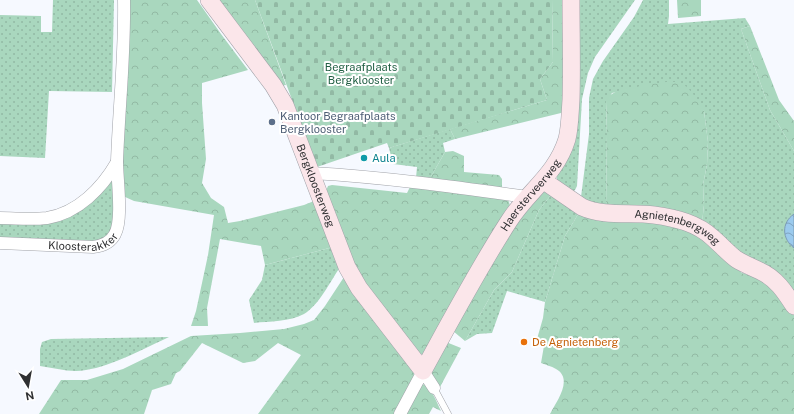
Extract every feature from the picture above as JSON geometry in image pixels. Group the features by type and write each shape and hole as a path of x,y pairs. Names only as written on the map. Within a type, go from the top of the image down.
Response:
{"street":[{"name":"Kloosterakker","path":"0,243 86,247 100,246 109,241 115,234 118,224 117,162 125,35 124,0"},
{"name":"Bergkloosterweg","path":"209,0 279,95 289,114 346,267 363,293 423,371"},
{"name":"Haersterveerweg","path":"400,414 459,305 510,219 544,180 560,157 568,131 571,89 571,0"},
{"path":"0,218 48,218 60,215 76,207 100,185 110,174 117,162"},
{"path":"311,173 416,182 527,198"},
{"name":"Agnietenbergweg","path":"544,180 587,209 614,213 654,215 693,224 706,232 735,258 773,279 794,306"},
{"path":"423,371 434,388"}],"lane":[{"path":"434,388 448,414"}],"green space":[{"path":"53,0 114,0 112,92 49,91 45,158 0,156 0,15 41,16 41,32 52,32"},
{"path":"126,0 197,0 248,70 202,83 206,159 202,183 211,198 224,207 228,223 304,205 314,201 333,247 265,265 261,246 220,239 207,308 208,326 191,326 196,311 208,255 214,215 134,201 123,196"},
{"path":"217,0 255,0 286,85 280,86"},
{"name":"Begraafplaats Bergklooster","path":"255,0 552,0 553,62 540,79 547,100 389,148 387,143 317,167"},
{"path":"552,0 566,0 565,112 455,139 450,129 547,100 540,79 553,62"},
{"path":"576,0 635,0 595,57 588,73 582,99 577,186 571,193 557,180 557,174"},
{"path":"643,0 669,0 668,24 745,18 750,26 741,29 770,110 794,151 794,214 787,222 785,231 787,240 794,248 794,295 743,257 702,223 704,205 703,185 707,164 708,142 704,111 649,85 612,93 606,102 606,207 592,205 581,197 589,134 589,98 593,79 603,61 634,17"},
{"path":"677,0 701,0 701,16 678,18"},
{"path":"750,26 779,100 794,121 794,151 770,110 741,29"},
{"path":"666,82 677,82 687,87 698,100 704,111 708,142 707,164 703,185 704,205 702,223 606,207 606,101 611,94 623,89"},
{"path":"450,129 455,139 443,143 445,152 429,180 416,178 417,167 393,164 389,148"},
{"path":"453,151 464,156 464,172 499,175 502,179 502,189 429,180 445,152"},
{"path":"112,179 114,182 113,230 99,242 0,240 0,222 37,222"},
{"path":"332,185 407,193 411,185 507,198 510,206 426,354 415,354 353,268 325,193 328,186"},
{"path":"542,190 554,191 539,210 512,272 494,290 465,341 453,331 503,239"},
{"path":"554,191 580,211 565,236 545,302 507,291 492,333 477,334 465,341 494,290 512,272 539,210"},
{"path":"580,211 675,224 707,240 742,273 756,277 769,285 794,314 794,414 550,414 562,391 564,379 561,373 556,369 541,363 545,340 537,339 543,318 545,302 565,236"},
{"path":"333,247 340,267 315,305 298,317 279,321 254,323 249,300 262,280 265,265"},
{"path":"344,277 416,375 395,414 258,414 301,355 278,343 255,361 243,363 202,343 180,371 176,373 171,384 152,390 144,414 39,414 61,380 87,380 123,369 191,336 284,329 314,320"},
{"path":"169,337 107,365 96,368 75,371 40,366 40,349 42,342 51,339"},
{"path":"446,342 461,348 440,387 429,373"},
{"path":"423,384 432,392 441,411 433,407 429,414 405,414 419,385"}],"water":[{"path":"794,214 794,248 785,236 785,226"}],"place":[{"name":"Kantoor Begraafplaats Bergklooster","path":"272,122"},
{"name":"Aula","path":"364,158"},
{"name":"De Agnietenberg","path":"524,342"}]}
